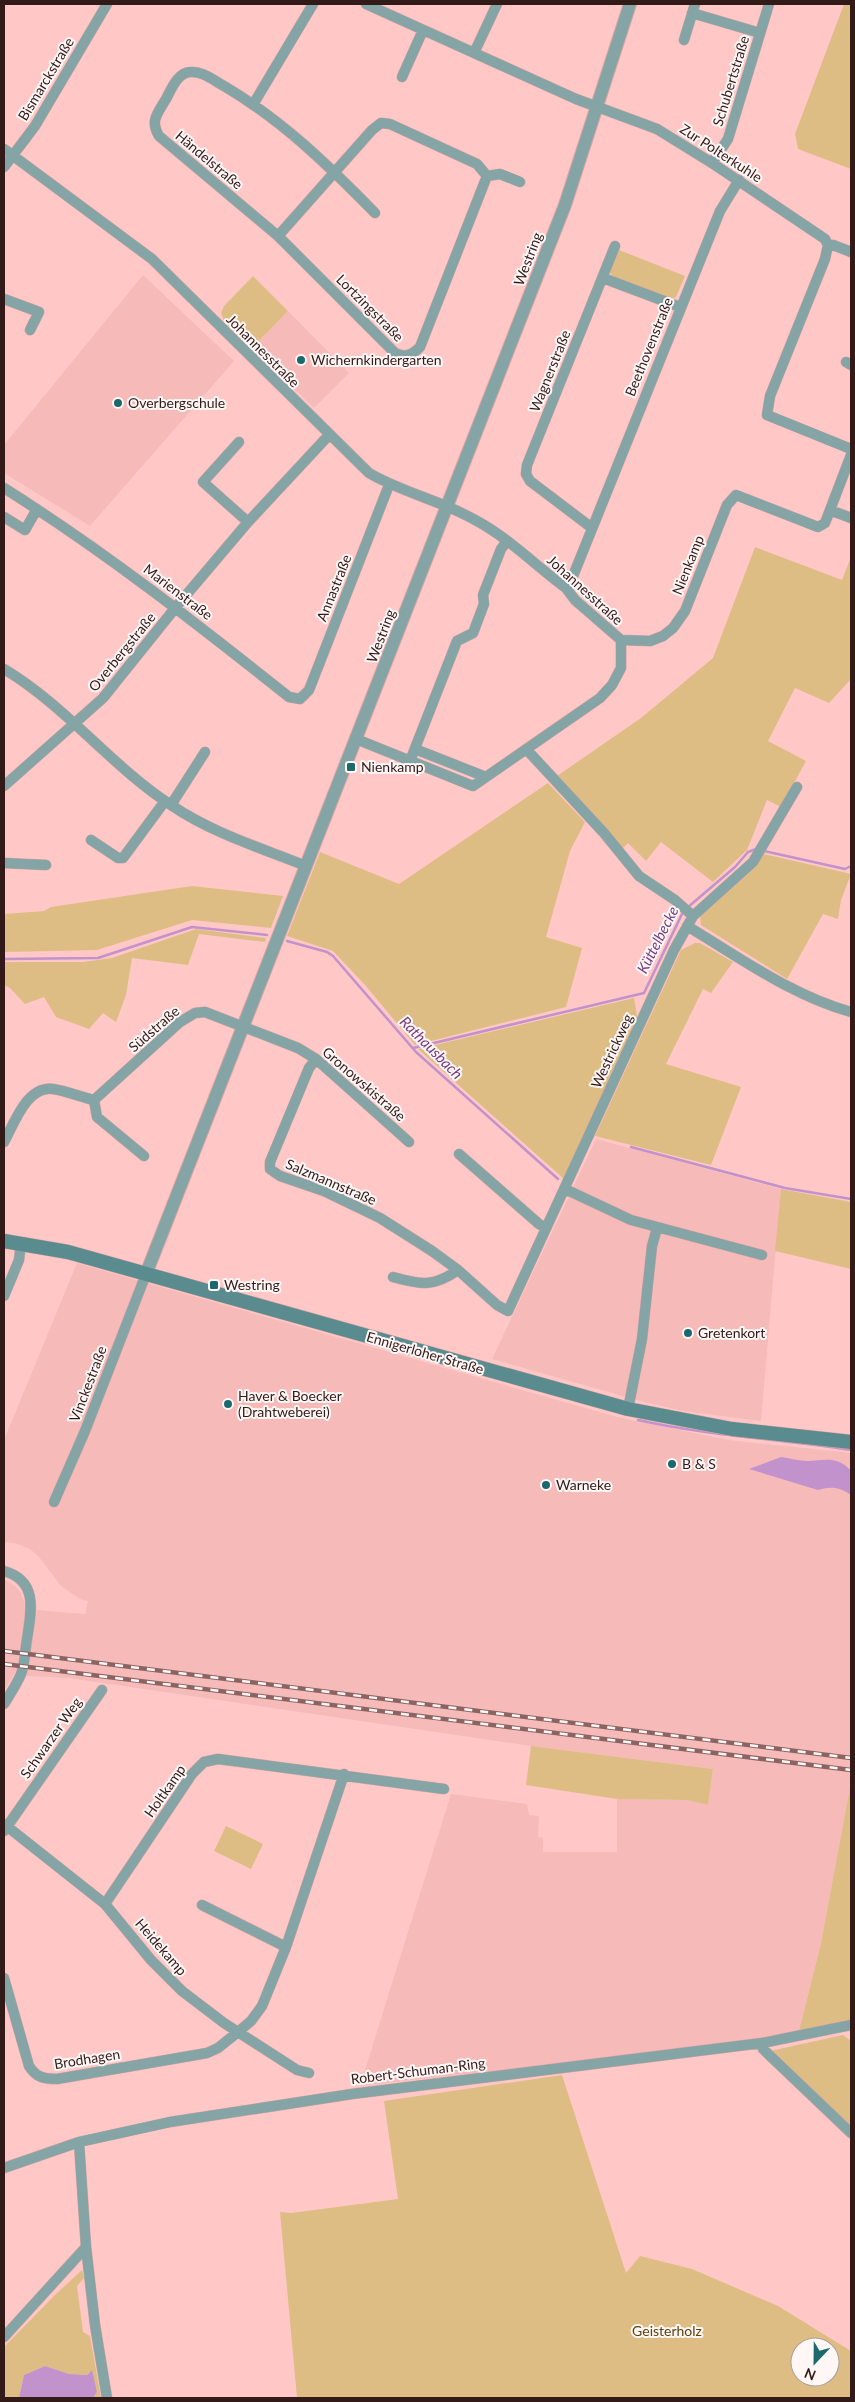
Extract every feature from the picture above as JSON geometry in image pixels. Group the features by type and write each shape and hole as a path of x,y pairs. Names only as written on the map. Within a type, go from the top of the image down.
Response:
{"main road":[{"name":"Ennigerloher Straße","path":"4,1241 68,1252 628,1409 732,1428 851,1442"}],"street":[{"name":"Bismarckstraße","path":"4,166 14,156 35,126 107,4"},
{"path":"254,103 313,4"},
{"name":"Zur Polterkuhle","path":"366,4 474,54 656,129 739,180 821,236 828,245"},
{"path":"474,54 497,4"},
{"name":"Westring","path":"146,1274 565,205 630,4"},
{"name":"Schubertstraße","path":"712,162 728,139 769,4"},
{"name":"Schubertstraße","path":"684,40 694,8 760,33"},
{"path":"402,77 423,30"},
{"name":"Händelstraße","path":"278,236 159,136 154,127 154,118 179,77 188,72 201,72 254,103 300,138 335,172"},
{"path":"278,236 380,123 390,124 477,164 487,176 500,174 520,182"},
{"path":"4,149 14,156"},
{"name":"Johannesstraße","path":"14,156 152,259 369,473 389,485 448,506 484,524 566,588 575,600 621,640"},
{"path":"335,172 375,213"},
{"name":"Lortzingstraße","path":"278,236 395,353 406,356 414,353 420,347 487,176"},
{"name":"Beethovenstraße","path":"566,588 572,580 720,211 739,180"},
{"path":"851,252 828,245 770,396 768,415 851,449"},
{"name":"Wagnerstraße","path":"592,528 530,480 526,474 527,465 615,246"},
{"path":"603,278 680,308"},
{"path":"4,299 39,312 30,330"},
{"name":"Overbergstraße","path":"4,786 76,724 102,698 248,522 329,434"},
{"path":"239,442 203,482 248,522"},
{"path":"851,455 830,510 851,518"},
{"name":"Annastraße","path":"300,699 308,690 389,485"},
{"name":"Marienstraße","path":"4,488 37,509 176,607 289,697 300,699"},
{"name":"Nienkamp","path":"621,640 650,641 663,636 673,628 685,611 727,505 736,495 818,527 826,523 830,510"},
{"path":"4,517 25,530 37,509"},
{"path":"410,761 457,641 473,633 484,604 483,595 501,549 508,541"},
{"path":"356,740 473,786 600,698 612,686 621,668 621,640"},
{"path":"4,669 41,693 139,781 168,803 219,831 306,866"},
{"path":"415,749 486,777"},
{"path":"526,750 604,833 639,876 675,900 693,916"},
{"path":"91,840 118,858 123,858 168,803 205,752"},
{"name":"Westrickweg","path":"508,1312 674,950 687,926 693,916 753,862 797,787"},
{"path":"4,863 46,865"},
{"path":"687,926 804,995 832,1007 851,1012"},
{"name":"Südstraße","path":"94,1100 180,1022 194,1013 205,1012 243,1027"},
{"name":"Gronowskistraße","path":"243,1027 298,1048 316,1059 409,1142"},
{"name":"Salzmannstraße","path":"316,1059 309,1068 270,1162 270,1170 280,1176 324,1191 359,1206 405,1233 458,1270 497,1305 508,1312"},
{"path":"4,1142 29,1099 36,1092 52,1089 94,1100 98,1116 144,1156"},
{"path":"459,1154 546,1228"},
{"path":"565,1189 631,1220 762,1255"},
{"path":"628,1409 642,1339 652,1246 657,1228"},
{"path":"4,1296 19,1260 21,1243"},
{"path":"393,1277 429,1284 444,1280 458,1270"},
{"name":"Vinckestraße","path":"54,1502 85,1431 146,1274"},
{"path":"4,1571 15,1576 27,1588 30,1595 31,1611 22,1672 4,1704"},
{"name":"Schwarzer Weg","path":"5,1827 102,1690"},
{"name":"Holtkamp","path":"105,1904 192,1774 204,1762 218,1759 344,1774 444,1789"},
{"path":"238,2032 251,2021 262,2006 286,1947 344,1774"},
{"name":"Heidekamp","path":"5,1827 105,1904 165,1975 182,1991 238,2032 297,2070 309,2073"},
{"path":"202,1905 286,1947"},
{"name":"Brodhagen","path":"4,1978 29,2066 34,2074 44,2079 57,2079 207,2053 218,2048 238,2032"},
{"name":"Robert-Schuman-Ring","path":"4,2168 79,2142 170,2122 336,2096 762,2043 851,2024"},
{"path":"762,2043 763,2049 851,2133"},
{"path":"79,2142 86,2247 94,2325 107,2398"},
{"path":"4,2337 86,2247"}],"shaded area":[{"name":"Overbergschule","path":"143,275 234,361 90,526 4,473 4,445"},
{"name":"Wichernkindergarten","path":"288,311 349,373 314,408 252,348"},
{"path":"596,1139 781,1189 761,1421 683,1411 640,1401 492,1359"},
{"path":"77,1263 617,1417 728,1440 851,1453 851,1782 821,1943 799,2031 735,2043 360,2086 451,1794 527,1804 529,1815 539,1816 538,1837 543,1838 543,1852 617,1852 617,1799 687,1800 708,1805 713,1769 531,1746 69,1678 26,1676 37,1610 85,1614 88,1601 80,1599 61,1586 39,1557 30,1549 15,1543 4,1542 4,1440"},
{"path":"781,1457 805,1461 831,1460 841,1463 851,1471 851,1495 835,1488 818,1490 749,1469"},
{"path":"4,1579 15,1586 21,1593 27,1611 17,1669 4,1691"},
{"path":"45,2366 69,2374 87,2375 92,2370 97,2392 93,2398 19,2398 24,2375"}],"green space":[{"path":"844,4 851,4 851,169 798,149 795,134"},
{"path":"619,250 685,276 676,297 670,300 613,278 610,272"},
{"path":"253,276 288,311 252,348 224,321 221,313 224,306"},
{"path":"755,547 842,580 851,557 851,679 829,703 795,688 768,741 806,761 781,807 767,800 747,850 713,882 661,842 646,861 628,843 623,848 557,776 641,718 713,658"},
{"path":"548,783 585,822 570,851 546,937 582,948 566,1007 415,1045 365,985 333,951 287,936 320,852 399,884"},
{"path":"764,854 851,874 841,900 838,919 823,914 787,979 701,925 700,916 748,874"},
{"path":"192,886 283,896 271,928 192,920 97,950 4,952 4,914 44,911 51,907"},
{"path":"196,929 266,938 265,942 199,934 188,965 132,958 126,995 116,1022 103,1013 89,1029 56,1017 44,997 25,1004 10,988 4,985 4,962 83,962 112,958"},
{"path":"695,943 700,943 733,962 711,993 703,989 666,1064 741,1087 711,1165 595,1136 681,950"},
{"path":"634,998 637,1016 635,1025 564,1179 418,1049"},
{"path":"781,1189 851,1202 851,1269 775,1251"},
{"path":"531,1746 713,1769 708,1805 687,1800 617,1799 526,1785"},
{"path":"851,1782 851,2020 799,2031 821,1943"},
{"path":"226,1826 263,1844 251,1869 214,1851"},
{"path":"843,2035 851,2041 851,2126 770,2051"},
{"name":"Geisterholz","path":"562,2075 626,2273 640,2256 692,2269 778,2306 828,2337 790,2337 790,2387 840,2387 840,2344 851,2351 851,2398 297,2398 280,2212 291,2213 398,2199 384,2101"},
{"path":"82,2270 84,2278 77,2286 83,2332 90,2336 101,2398 93,2398 97,2392 91,2371 87,2375 69,2374 45,2366 24,2375 19,2398 4,2398 4,2347"}],"waterway":[{"name":"Küttelbecke","path":"687,908 735,867 748,852 756,849"},
{"name":"Küttelbecke","path":"764,851 845,869 851,866"},
{"name":"Küttelbecke","path":"413,1048 644,993 683,912"},
{"name":"Rathausbach","path":"4,959 98,958 192,927 267,935"},
{"name":"Rathausbach","path":"287,941 327,952 333,956 416,1052 558,1179"},
{"name":"Rathausbach","path":"631,1147 785,1188 851,1199"},
{"path":"638,1420 718,1434 851,1450"}],"railway":[{"path":"4,1651 851,1758"},
{"path":"4,1664 851,1770"}],"place":[{"name":"Wichernkindergarten","path":"301,360"},
{"name":"Overbergschule","path":"118,403"},
{"name":"Nienkamp","path":"351,767"},
{"name":"Westring","path":"214,1285"},
{"name":"Gretenkort","path":"688,1333"},
{"name":"Haver & Boecker (Drahtweberei)","path":"228,1404"},
{"name":"B & S","path":"672,1464"},
{"name":"Warneke","path":"546,1485"}]}
